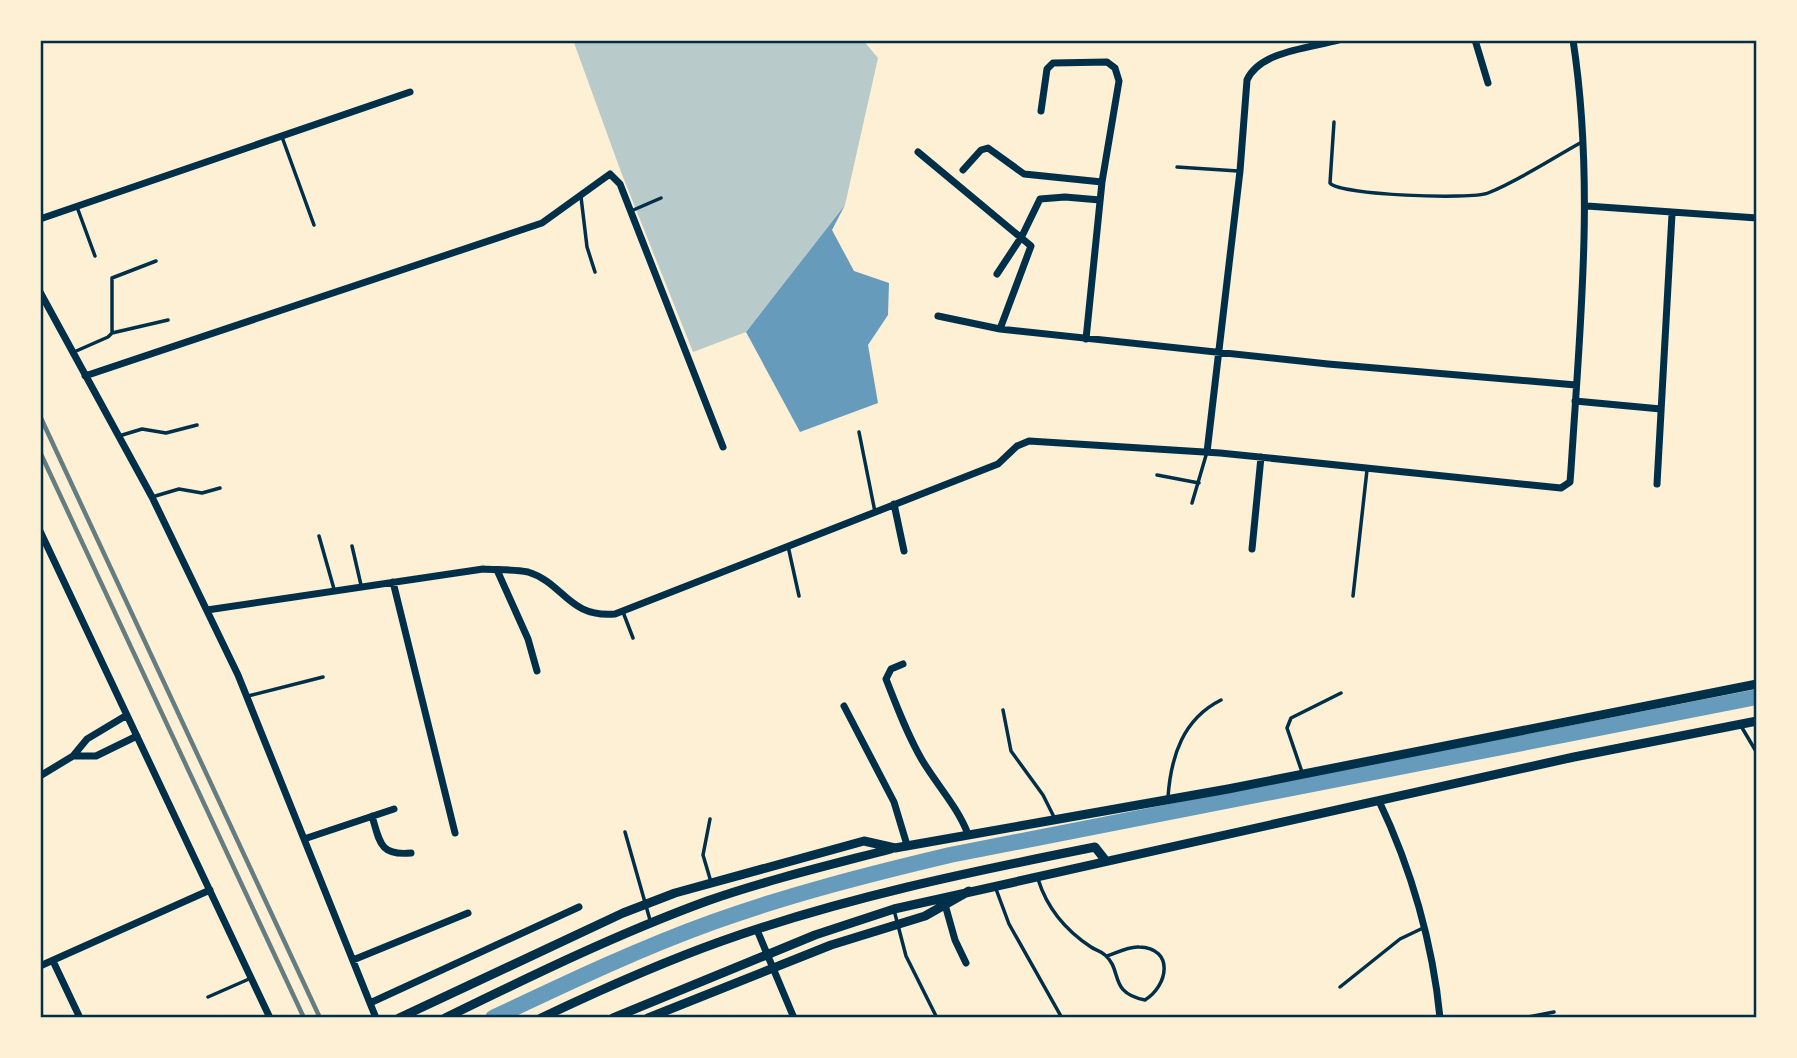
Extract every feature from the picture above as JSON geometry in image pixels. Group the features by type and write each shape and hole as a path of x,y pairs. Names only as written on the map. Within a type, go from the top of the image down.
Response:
{"street":[{"path":"1207,452 1240,171 1247,80 1251,70 1264,61 1339,40"},
{"path":"1475,40 1488,83"},
{"path":"207,610 483,569 527,572 577,608 605,615 623,612 998,464 1023,443 1207,452 1561,488 1570,482 1587,206 1583,103 1573,40"},
{"path":"1041,111 1047,69 1053,63 1098,61 1107,62 1115,68 1119,81 1102,182 1086,339"},
{"path":"40,219 410,92"},
{"path":"963,170 981,150 988,148 1024,174 1102,182"},
{"path":"918,152 1031,246 1000,329"},
{"path":"85,376 542,223 610,174 620,184 723,447"},
{"path":"997,274 1040,199 1065,197 1100,200"},
{"path":"1587,206 1757,218"},
{"path":"1657,484 1672,214"},
{"path":"40,292 152,497 207,610 246,697 376,1018"},
{"path":"938,316 1000,329 1086,339 1576,385"},
{"path":"1575,401 1661,410"},
{"path":"1252,549 1261,457"},
{"path":"894,504 904,551"},
{"path":"40,531 270,1018"},
{"path":"497,570 528,639 537,671"},
{"path":"393,582 454,833"},
{"path":"903,664 891,669 886,679 900,717 923,762 958,811 968,834"},
{"path":"445,1018 555,964 651,922 716,898 895,848 1303,774 1757,684"},
{"path":"844,706 894,802 907,845"},
{"path":"40,776 73,756 87,739 127,715"},
{"path":"651,1017 831,945 898,925 970,890 1757,721"},
{"path":"73,756 96,756 137,736"},
{"path":"1379,801 1400,843 1423,928 1440,1018"},
{"path":"304,839 394,809"},
{"path":"372,817 379,840 387,851 395,854 411,853"},
{"path":"399,1018 675,893 864,841 895,848"},
{"path":"541,1018 619,981 757,930 887,892 1095,847 1106,861"},
{"path":"40,966 210,890"},
{"path":"613,1018 815,935 894,909 944,902"},
{"path":"944,902 966,963"},
{"path":"370,1003 579,907"},
{"path":"353,960 468,913"},
{"path":"757,930 794,1018"},
{"path":"53,961 80,1018"}],"lane":[{"path":"1334,122 1330,183 1335,188 1368,192 1486,194 1584,141"},
{"path":"282,137 314,225"},
{"path":"1177,167 1240,171"},
{"path":"580,195 585,211 587,247 595,272"},
{"path":"631,211 661,198"},
{"path":"77,207 95,256"},
{"path":"72,353 108,337 112,332 112,278 156,261"},
{"path":"112,332 168,320"},
{"path":"117,437 142,429 166,433 197,425"},
{"path":"859,432 875,512"},
{"path":"1192,503 1207,452"},
{"path":"1353,596 1367,468"},
{"path":"1157,475 1199,483"},
{"path":"152,497 179,489 202,492 220,488"},
{"path":"319,536 334,591"},
{"path":"352,546 361,587"},
{"path":"788,546 799,596"},
{"path":"623,612 632,638"},
{"path":"246,697 323,677"},
{"path":"1303,774 1287,728 1291,718 1340,693"},
{"path":"1168,799 1174,763 1184,732 1203,709 1221,700"},
{"path":"1003,710 1011,751 1043,794 1054,819"},
{"path":"1741,724 1757,753"},
{"path":"710,819 703,855 711,882"},
{"path":"625,832 651,922"},
{"path":"1037,876 1053,912 1071,932 1107,956 1121,988 1132,998 1145,1000 1157,993 1165,971 1163,959 1155,951 1138,946 1107,956"},
{"path":"995,885 1009,924 1062,1018"},
{"path":"894,909 906,956 937,1018"},
{"path":"1340,987 1390,946 1423,928"},
{"path":"208,997 251,978"},
{"path":"1523,1018 1554,1012"}],"shaded area":[{"path":"573,40 863,40 878,58 845,205 746,332 693,352 621,172"}],"water":[{"path":"845,205 832,230 854,271 889,283 888,315 868,345 878,403 800,432 746,332"}],"waterway":[{"path":"493,1018 685,932 801,894 890,870 950,855 1757,697"}],"railway":[{"path":"40,416 320,1018"},
{"path":"40,452 304,1018"}]}
